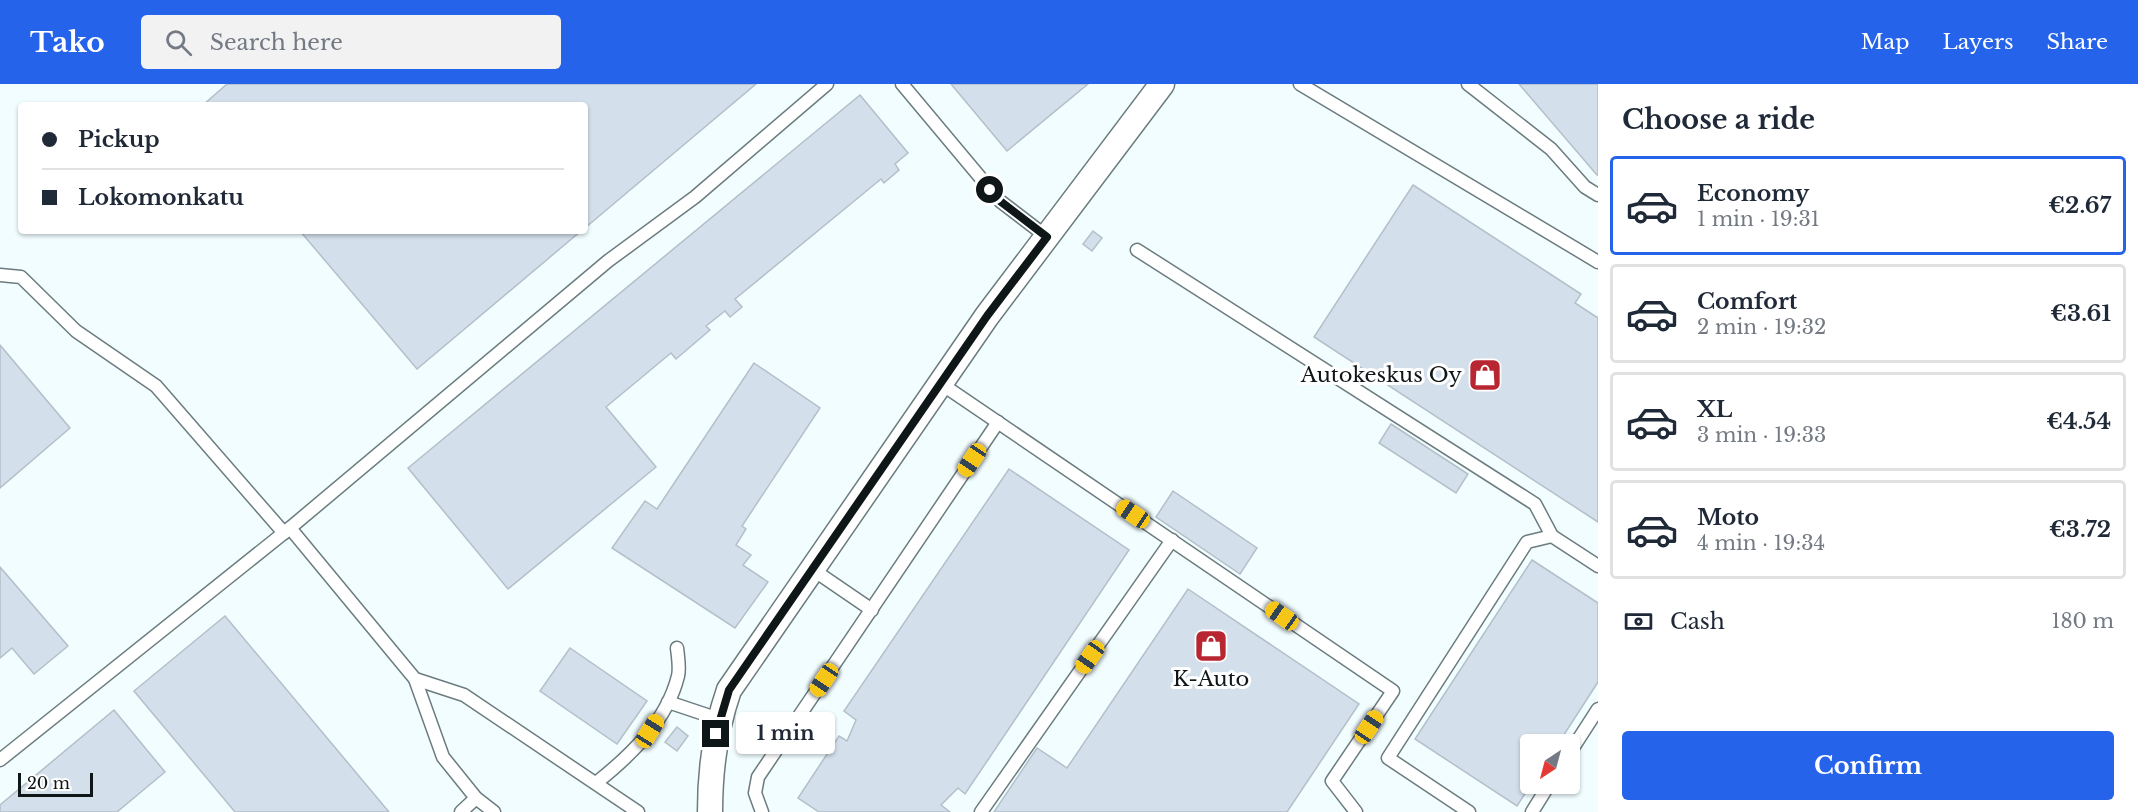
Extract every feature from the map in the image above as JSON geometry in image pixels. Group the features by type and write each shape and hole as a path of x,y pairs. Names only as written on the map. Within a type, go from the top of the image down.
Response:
{"street":[{"path":"710,812 710,780 719,719 729,690 940,383 1162,84"}],"lane":[{"path":"0,760 287,531 608,261 695,197 827,84"},
{"path":"902,84 1000,201 1047,237"},
{"path":"1300,84 1598,262"},
{"path":"1468,84 1551,149 1585,186 1598,195"},
{"path":"1137,250 1535,504 1552,536 1598,566"},
{"path":"0,275 21,277 76,331 156,386 287,531 415,679 442,757 476,798 494,812"},
{"path":"940,383 1393,691 1332,781 1356,812"},
{"path":"762,812 755,793 758,777 998,422"},
{"path":"1469,812 1388,758 1527,542 1552,536"},
{"path":"981,812 1172,540"},
{"path":"812,569 872,610"},
{"path":"596,783 630,754 650,731 669,702 679,674 677,648"},
{"path":"415,679 464,695 639,812"},
{"path":"669,702 719,719"},
{"path":"1580,737 1598,709"},
{"path":"1532,812 1543,794"},
{"path":"460,812 476,798"}],"building":[{"path":"227,84 756,84 588,225 588,102 206,102"},
{"path":"951,84 1088,84 1007,151"},
{"path":"1519,84 1598,84 1598,175 1597,175"},
{"path":"860,95 908,153 895,164 899,170 884,183 881,179 735,299 742,307 730,317 725,311 706,326 710,330 676,359 671,353 606,407 656,467 508,589 408,468"},
{"name":"Autokeskus Oy","path":"1413,185 1581,294 1575,303 1598,318 1598,522 1314,337"},
{"path":"1093,231 1102,238 1092,251 1083,244"},
{"path":"303,234 577,234 417,369"},
{"path":"0,345 70,428 0,488"},
{"path":"754,363 820,408 742,526 746,529 736,545 751,555 743,565 768,582 735,628 612,548 645,501 657,509"},
{"path":"1391,424 1468,474 1456,493 1379,443"},
{"path":"1009,469 1129,550 965,794 958,788 941,805 950,812 819,812 798,798 839,736 847,741 856,720 844,711"},
{"path":"1173,491 1257,548 1240,574 1156,517"},
{"path":"1532,560 1598,603 1598,682 1564,734 1520,734 1520,794 1525,794 1517,806 1415,739"},
{"path":"0,567 68,646 34,674 12,648 0,658"},
{"name":"K-Auto","path":"1188,589 1359,704 1287,812 994,812 1037,748 1067,768"},
{"path":"225,616 389,812 235,812 134,691"},
{"path":"570,648 647,701 617,744 540,691"},
{"path":"114,710 165,772 117,812 0,812 0,805"},
{"path":"677,727 688,736 677,751 665,742"}],"place":[{"name":"Autokeskus Oy","path":"1485,375"},
{"name":"K-Auto","path":"1211,646"}],"route":[{"path":"716,734 729,690 987,316 1047,237 1000,201 990,190"}]}
